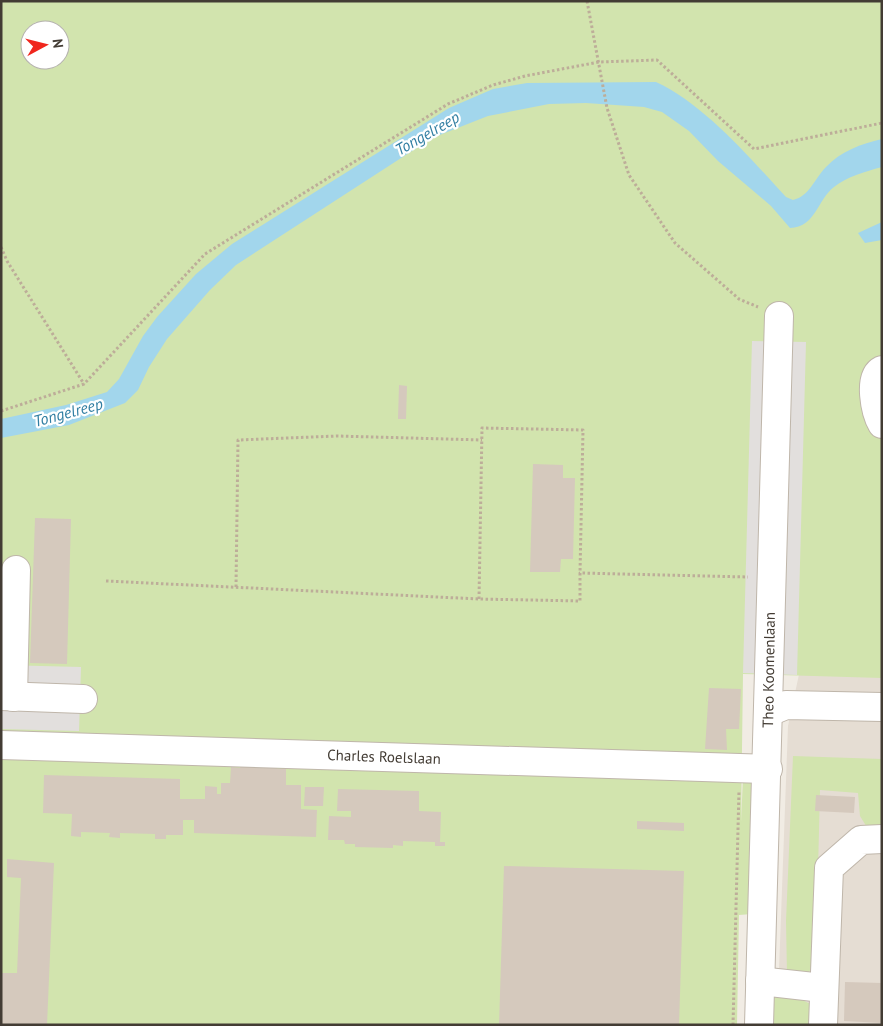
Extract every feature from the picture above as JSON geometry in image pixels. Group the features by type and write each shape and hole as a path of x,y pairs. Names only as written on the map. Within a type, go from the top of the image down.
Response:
{"street":[{"name":"Theo Koomenlaan","path":"759,1025 768,769 771,578 779,316"},
{"path":"882,370 877,372 873,382 882,424"},
{"path":"16,570 7,696 83,699"},
{"path":"769,712 786,705 882,707"},
{"name":"Charles Roelslaan","path":"1,745 768,769"},
{"path":"823,1025 829,868 860,840 882,840"},
{"path":"760,981 823,988"}],"path":[{"path":"587,1 607,108 629,175 675,243 739,299 779,316"},
{"path":"1,411 84,384 205,254 336,171 448,104 493,85 599,62 657,60 754,149 882,123"},
{"path":"1,247 7,261 84,384"},
{"path":"106,581 479,599 580,601 583,430 482,428 479,599"},
{"path":"236,587 238,440 337,436 482,440"},
{"path":"580,573 771,578"}],"shaded area":[{"path":"882,83 882,1025 777,1025 788,726 872,332"},
{"path":"752,341 806,342 797,675 743,673"},
{"path":"1,665 81,667 79,731 1,729"}],"green space":[{"path":"1,1 882,1 882,678 743,674 741,822 743,777 750,780 756,788 752,914 739,915 737,1025 1,1025"},
{"path":"793,756 882,759 882,828 868,829 860,816 858,793 820,790 816,952 809,973 787,975 786,921"},
{"path":"789,994 815,1006 814,1025 770,1025 770,996"}],"water":[{"name":"Tongelreep","path":"656,82 692,104 709,118 742,149 786,197 793,200 804,195 832,161 845,152 882,139 882,167 839,183 828,192 811,218 799,226 790,228 771,206 718,161 689,131 662,112 644,107 586,103 549,104 488,116 432,138 236,265 210,290 167,339 149,367 138,390 125,403 69,425 1,438 1,419 66,405 107,392 119,379 143,336 157,317 196,274 232,244 449,108 493,89 527,83"},
{"path":"882,222 882,240 865,243 858,233"}],"building":[{"path":"399,385 407,386 406,419 398,419"},
{"path":"533,464 563,465 563,478 575,478 573,559 561,559 560,572 530,572"},
{"path":"35,518 71,519 67,664 30,663"},
{"path":"709,688 741,689 739,729 726,729 727,750 705,749"},
{"path":"241,765 277,766 277,769 286,769 286,785 301,785 301,809 317,810 316,837 194,833 194,820 183,820 183,835 166,835 166,839 155,839 155,834 120,833 120,838 109,837 110,833 81,832 81,837 71,836 72,814 43,813 44,775 180,779 180,799 205,799 205,786 217,787 217,794 221,794 221,783 230,783 231,767 240,768"},
{"path":"305,787 324,787 323,806 304,806"},
{"path":"338,789 419,791 419,811 441,812 440,842 445,842 445,846 435,846 435,842 403,841 403,846 393,845 393,848 355,847 355,844 345,844 344,840 328,840 329,816 351,817 351,811 337,811"},
{"path":"816,795 855,797 854,813 815,811"},
{"path":"637,821 684,823 684,831 637,829"},
{"path":"7,859 54,863 47,1025 1,1025 1,973 17,973 21,878 7,877"},
{"path":"504,866 684,871 679,1025 499,1025"},
{"path":"845,982 882,983 882,1023 844,1021"}]}
